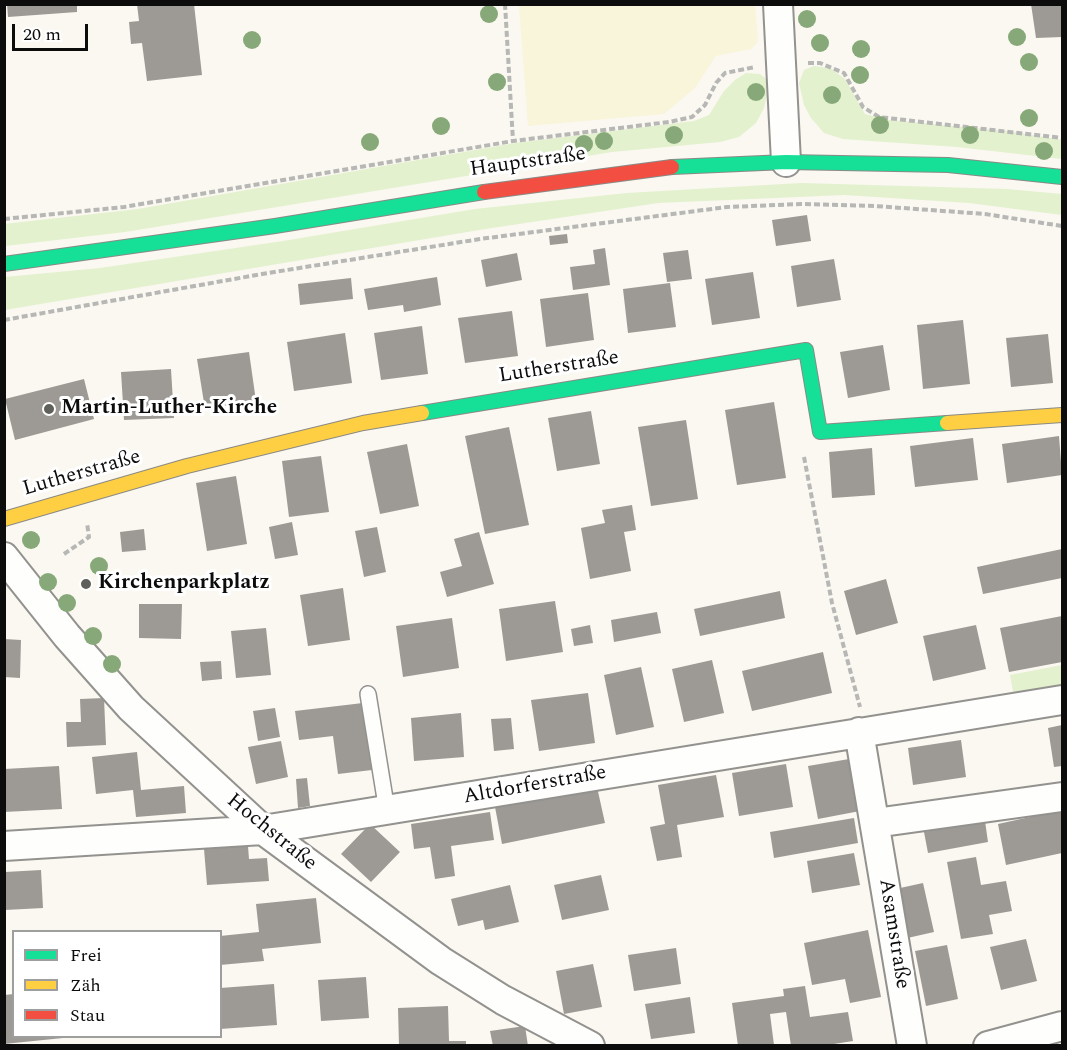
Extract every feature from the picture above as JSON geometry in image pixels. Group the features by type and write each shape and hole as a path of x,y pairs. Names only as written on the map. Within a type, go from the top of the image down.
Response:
{"street":[{"path":"778,4 786,162"},
{"name":"Hauptstraße","path":"4,264 252,229 596,175 658,168 786,162 948,165 1062,177"},
{"name":"Lutherstraße","path":"4,519 187,466 363,423 806,350 820,432"},
{"path":"820,432 1062,415"},
{"name":"Hochstraße","path":"4,558 67,636 131,708 263,830 441,962 503,1000 590,1046"},
{"name":"Altdorferstraße","path":"4,846 263,830 1062,700"},
{"name":"Asamstraße","path":"863,731 875,823 912,1046"},
{"path":"875,823 1062,797"},
{"path":"988,1046 1062,1026"}],"lane":[{"path":"368,694 387,811"}],"path":[{"path":"505,4 513,141"},
{"path":"4,219 123,207 513,141 692,117 705,105 716,83 725,73 744,68 782,64 820,63 833,66 844,73 863,107 879,117 1062,138"},
{"path":"4,320 262,274 480,239 727,207 801,204 875,206 985,214 1062,226"},
{"path":"820,432 800,434 832,603 863,731"}],"shaded area":[{"path":"519,5 755,5 758,42 751,49 716,56 695,88 664,114 528,126"}],"green space":[{"path":"814,66 830,68 845,79 865,114 889,120 1007,131 1062,140 1062,159 957,147 843,139 824,133 811,118 804,105 799,83 804,70"},
{"path":"746,73 760,74 770,82 764,108 756,123 739,137 720,142 612,152 125,232 5,246 4,224 138,209 515,143 694,121 709,115 724,91"},
{"path":"801,183 1007,189 1062,194 1062,215 969,203 844,195 658,203 479,230 5,310 5,277 100,268 475,209 627,193"},
{"path":"1062,665 1062,688 1014,697 1010,675"}],"building":[{"path":"7,4 77,4 77,12 8,17"},
{"path":"137,4 194,4 202,75 147,81 142,43 131,44 129,22 139,21"},
{"path":"1031,4 1062,4 1062,37 1036,38"},
{"path":"807,215 811,241 776,246 772,220"},
{"path":"567,234 568,243 550,245 549,236"},
{"path":"605,248 610,285 573,290 570,267 595,264 593,250"},
{"path":"688,250 692,279 667,282 663,253"},
{"path":"517,253 522,280 486,287 481,260"},
{"path":"834,259 841,300 797,307 791,266"},
{"path":"753,272 760,318 712,325 705,279"},
{"path":"437,277 441,305 404,312 403,305 368,310 364,289"},
{"path":"351,278 353,299 300,305 298,284"},
{"path":"670,283 676,327 628,333 623,289"},
{"path":"588,293 594,340 546,347 540,299"},
{"path":"512,311 518,356 465,363 458,318"},
{"path":"963,320 970,384 923,389 917,325"},
{"path":"422,326 428,374 381,380 374,333"},
{"path":"345,333 352,383 294,391 287,342"},
{"path":"1048,334 1053,383 1011,387 1006,338"},
{"path":"883,345 890,390 848,398 840,352"},
{"path":"249,352 256,401 205,409 197,359"},
{"path":"171,369 174,418 124,420 121,372"},
{"name":"Martin-Luther-Kirche","path":"84,379 94,419 15,440 5,399"},
{"path":"774,402 786,478 737,485 725,410"},
{"path":"591,411 600,464 557,471 548,418"},
{"path":"686,420 698,499 651,506 638,427"},
{"path":"509,427 529,525 485,534 465,436"},
{"path":"1059,436 1062,475 1007,483 1002,444"},
{"path":"973,438 978,480 915,487 910,446"},
{"path":"407,444 419,506 380,514 367,452"},
{"path":"872,448 875,495 832,498 829,452"},
{"path":"321,456 329,512 289,517 282,461"},
{"path":"236,476 247,544 207,551 196,483"},
{"path":"632,505 636,530 624,532 631,571 590,579 581,528 605,523 602,510"},
{"path":"292,522 298,555 275,559 269,527"},
{"path":"377,527 386,572 364,577 355,531"},
{"path":"144,529 146,550 122,552 120,532"},
{"path":"479,532 494,584 447,597 440,572 462,566 454,539"},
{"path":"1062,549 1062,578 983,594 977,567"},
{"path":"886,579 898,623 856,635 844,591"},
{"path":"343,588 350,640 308,646 300,595"},
{"path":"780,591 785,618 700,636 694,609"},
{"path":"555,601 563,652 506,661 499,609"},
{"path":"139,604 182,604 181,639 139,638"},
{"path":"657,612 661,633 614,642 611,620"},
{"path":"1062,616 1062,662 1009,672 1000,628"},
{"path":"452,618 459,668 403,677 396,626"},
{"path":"590,625 593,643 574,646 571,629"},
{"path":"976,625 986,669 933,681 923,636"},
{"path":"266,628 271,675 236,678 231,631"},
{"path":"4,639 21,640 20,678 4,677"},
{"path":"823,652 832,693 752,711 742,671"},
{"path":"712,660 724,713 684,722 672,669"},
{"path":"221,661 222,679 202,681 200,662"},
{"path":"641,667 654,727 616,735 604,675"},
{"path":"588,693 595,743 539,751 531,700"},
{"path":"104,698 106,745 67,747 66,722 81,722 80,699"},
{"path":"363,703 372,770 338,774 333,736 299,740 295,711"},
{"path":"275,708 280,737 258,741 253,711"},
{"path":"461,713 464,757 414,761 411,718"},
{"path":"511,718 514,749 494,751 491,719"},
{"path":"1062,725 1062,766 1054,767 1048,728"},
{"path":"961,740 966,777 913,785 908,748"},
{"path":"281,741 288,777 256,784 248,747"},
{"path":"137,752 141,790 184,786 186,813 136,817 133,790 96,794 92,757"},
{"path":"849,759 860,811 818,819 808,766"},
{"path":"786,764 793,807 739,816 732,773"},
{"path":"59,766 62,809 4,812 4,769"},
{"path":"716,775 724,817 677,825 682,857 657,861 650,827 665,824 658,785"},
{"path":"307,778 310,806 298,808 296,779"},
{"path":"597,787 605,823 502,844 495,807"},
{"path":"1062,810 1062,853 1006,865 998,824"},
{"path":"490,812 494,840 451,846 455,876 435,879 430,847 414,849 411,824"},
{"path":"854,818 858,843 774,858 770,832"},
{"path":"985,821 988,842 928,853 924,832"},
{"path":"370,824 400,852 371,882 341,854"},
{"path":"248,846 249,859 267,858 269,881 207,885 204,849"},
{"path":"854,853 860,885 812,893 807,861"},
{"path":"976,857 981,885 1006,881 1012,911 989,915 993,934 961,939 947,862"},
{"path":"41,870 43,908 5,910 5,872"},
{"path":"601,875 609,910 562,920 554,885"},
{"path":"923,883 934,932 903,939 891,890"},
{"path":"510,885 519,922 485,930 483,920 458,926 451,899"},
{"path":"316,898 321,943 262,949 264,961 222,965 222,936 259,932 256,904"},
{"path":"868,930 881,997 850,1003 845,979 812,985 804,943"},
{"path":"1026,939 1037,981 1001,990 990,947"},
{"path":"947,945 958,999 926,1006 915,951"},
{"path":"676,948 681,984 634,991 628,955"},
{"path":"593,964 602,1007 564,1014 556,971"},
{"path":"366,977 369,1018 321,1021 318,980"},
{"path":"274,984 277,1025 222,1029 222,988"},
{"path":"805,986 810,1017 848,1012 853,1041 821,1046 791,1046 786,1012 770,1014 774,1045 738,1046 732,1003 784,996 783,989"},
{"path":"12,994 12,1038 63,1038 4,1044 4,995"},
{"path":"690,997 695,1033 651,1039 645,1004"},
{"path":"448,1006 449,1041 466,1041 466,1046 399,1046 398,1008"},
{"path":"525,1026 528,1046 493,1046 490,1031"}],"traffic: fast":[{"path":"672,167 786,162 948,165 1062,177"},
{"path":"4,264 275,226 484,192"},
{"path":"422,413 806,350 820,432 947,423"}],"traffic: slow":[{"path":"4,519 187,466 363,423 422,413"},
{"path":"947,423 1062,415"}],"traffic: jam":[{"path":"484,192 672,167"}],"place":[{"name":"Martin-Luther-Kirche","path":"49,409"},
{"name":"Kirchenparkplatz","path":"86,584"}]}
